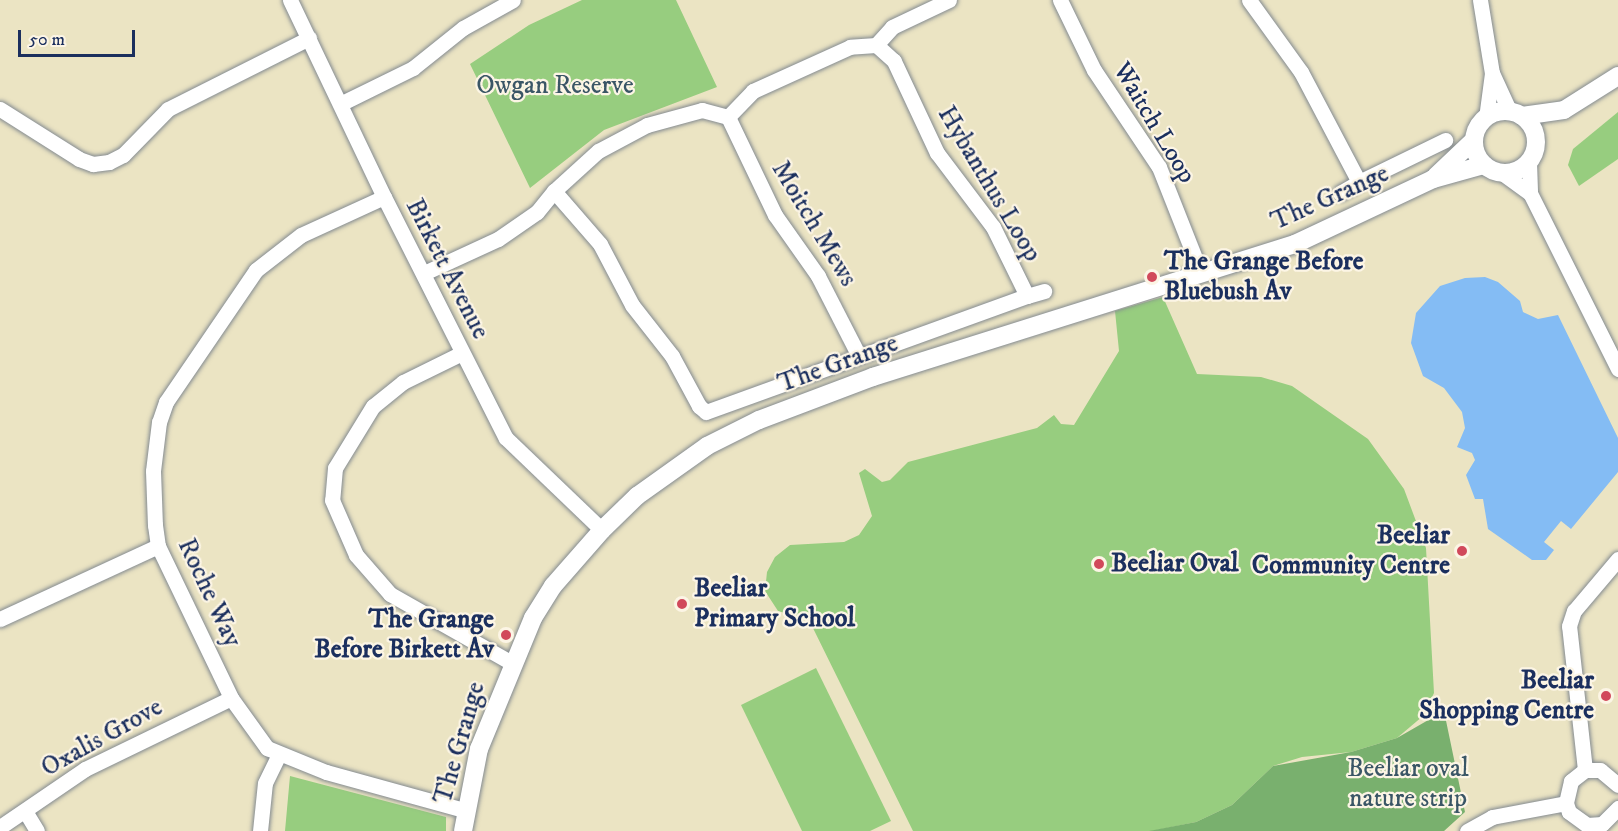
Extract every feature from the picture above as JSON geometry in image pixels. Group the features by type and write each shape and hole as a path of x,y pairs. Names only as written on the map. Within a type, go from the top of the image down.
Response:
{"street":[{"name":"Birkett Avenue","path":"290,0 342,103 384,197 462,353 515,450 602,530"},
{"path":"342,103 427,59 487,6 513,0"},
{"path":"424,273 498,239 537,212 554,191 598,151 648,125 702,110 728,117 753,91 850,47 876,45 892,27 949,0"},
{"name":"Waitch Loop","path":"1060,0 1094,70 1159,167 1201,273"},
{"path":"1249,0 1301,72 1359,182"},
{"path":"1480,0 1492,73 1486,118 1474,140 1476,154 1484,165 1502,173 1530,193"},
{"path":"0,109 79,159 93,164 109,162 123,155 168,109 309,38"},
{"name":"Hybanthus Loop","path":"876,45 894,61 937,153 993,227 1027,297"},
{"path":"1492,73 1516,114 1530,123 1536,141"},
{"path":"1618,76 1564,110 1536,141 1529,162 1530,193 1618,369"},
{"path":"1486,118 1564,110"},
{"name":"Moitch Mews","path":"728,117 775,215 818,276 858,354"},
{"path":"1340,193 1445,140"},
{"name":"The Grange","path":"1433,179 1474,140"},
{"path":"1502,173 1517,171 1529,162"},
{"name":"The Grange","path":"463,831 464,810 479,749 512,663 533,618 553,586 602,530 670,471 759,420 895,369 1295,244 1433,179 1484,165"},
{"name":"Hybanthus Loop","path":"554,191 605,251 632,305 672,356 703,411 710,411 858,354 1044,291"},
{"name":"Roche Way","path":"384,197 301,235 268,258 166,402 159,422 153,471 158,546 231,698 248,727 279,754 326,772 464,810"},
{"path":"462,353 403,382 374,406 335,468 332,500 356,555 390,594 512,663"},
{"path":"0,619 158,546"},
{"path":"1585,771 1569,626 1574,611 1618,559"},
{"name":"Oxalis Grove","path":"0,827 25,812 84,769 231,698"},
{"path":"260,831 265,783 279,754"},
{"path":"1615,819 1587,828 1569,812 1566,803 1570,781 1585,771 1600,770 1618,785"},
{"path":"1467,831 1492,817 1566,803"},
{"path":"25,812 37,831"}],"green space":[{"name":"Owgan Reserve","path":"582,0 676,0 717,87 604,130 530,188 470,64 529,25"},
{"path":"1618,112 1618,159 1579,186 1568,165 1573,149"},
{"name":"Beeliar Oval","path":"1163,297 1197,374 1261,377 1292,386 1368,439 1404,489 1426,548 1434,693 1423,716 1397,738 1351,752 1302,757 1273,766 1232,805 1196,822 1152,831 913,831 809,620 778,611 765,591 767,572 775,557 790,545 844,542 859,535 872,516 859,473 865,469 882,482 890,480 908,462 1037,428 1054,415 1061,424 1074,425 1119,351 1115,311"},
{"path":"816,668 891,821 870,831 802,831 741,705"},
{"name":"Beeliar oval nature strip","path":"1444,711 1465,812 1444,831 1149,831 1196,822 1232,805 1273,766 1351,752 1397,738"},
{"path":"290,776 446,817 446,831 285,831"}],"water":[{"path":"1485,277 1498,282 1520,301 1523,312 1538,319 1558,315 1618,438 1618,472 1571,529 1561,521 1544,542 1554,550 1546,560 1532,560 1488,529 1483,499 1475,499 1466,475 1475,460 1472,453 1457,447 1465,428 1462,412 1444,388 1423,376 1411,343 1416,313 1440,286 1465,278"}],"place":[{"name":"The Grange Before Bluebush Av","path":"1152,277"},
{"name":"Beeliar Community Centre","path":"1462,551"},
{"name":"Beeliar Oval","path":"1099,564"},
{"name":"Beeliar Primary School","path":"682,604"},
{"name":"The Grange Before Birkett Av","path":"506,635"},
{"name":"Beeliar Shopping Centre","path":"1606,696"}]}
